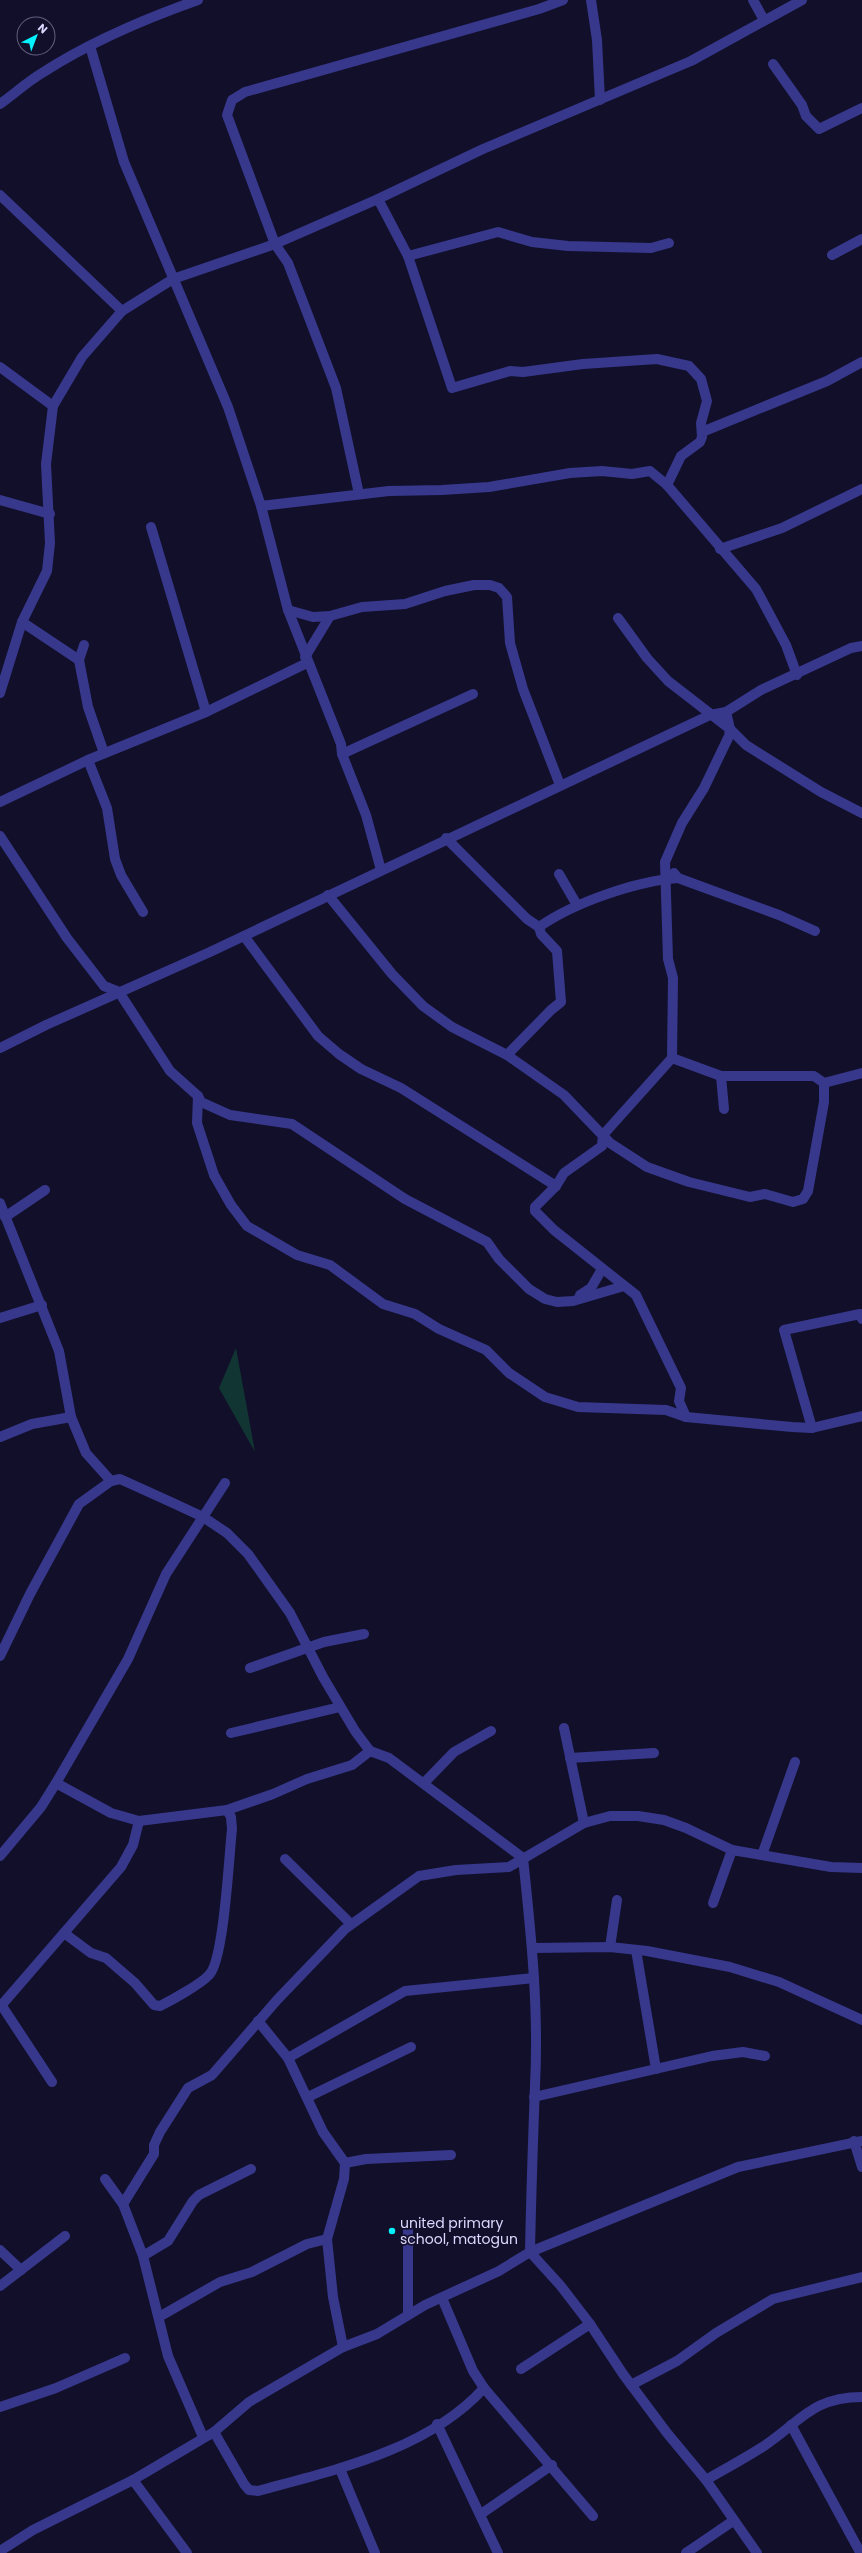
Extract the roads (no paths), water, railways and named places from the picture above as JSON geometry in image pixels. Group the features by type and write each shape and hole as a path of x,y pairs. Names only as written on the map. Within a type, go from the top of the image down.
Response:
{"street":[{"path":"0,104 42,73 90,46 148,17 198,0"},
{"path":"359,494 336,388 288,263 275,244 227,115 232,100 245,92 539,9 562,0"},
{"path":"591,0 597,40 600,100"},
{"path":"753,0 764,20"},
{"path":"0,693 3,668 22,622 47,571 50,543 50,514 46,464 53,406 82,357 122,311 173,279 275,244 378,200 483,149 691,61 802,0"},
{"path":"90,46 124,162 228,407 261,506 288,610 306,660 341,744 342,754 366,815 381,870"},
{"path":"773,64 802,105 806,116 819,128 862,108"},
{"path":"0,195 122,311"},
{"path":"378,200 408,256 452,388 510,371 523,372 583,364 657,359 689,366 701,379 707,401 701,423 702,432 700,442 681,456 667,485"},
{"path":"408,256 498,232 532,242 568,246 651,248 669,243"},
{"path":"832,255 862,239"},
{"path":"702,432 828,381 862,362"},
{"path":"0,367 53,406"},
{"path":"261,506 359,494 490,486 570,473 602,471 632,474 650,471 658,475 667,485 720,549 756,589 786,645 797,675"},
{"path":"658,475 673,473"},
{"path":"720,549 782,528 862,488"},
{"path":"0,500 50,514"},
{"path":"151,527 206,712"},
{"path":"288,610 313,617 330,616 362,607 404,604 474,585 490,585 499,588 507,597 510,643 523,689 560,785"},
{"path":"0,802 104,753 206,712 306,660 330,616"},
{"path":"618,618 647,658 668,681 710,715 730,729 766,759 820,792 862,813"},
{"path":"22,622 79,660"},
{"path":"84,645 79,660 88,707 104,753"},
{"path":"0,1048 119,992 244,936 446,838 710,715 726,712 761,690 797,675 851,648 862,646"},
{"path":"342,754 473,694"},
{"path":"686,1417 679,1401 681,1388 645,1318 638,1298 554,1230 535,1211 536,1204 556,1186 564,1173 602,1146 603,1135 672,1058 673,978 668,958 664,879 665,862 682,823 718,761 730,729 726,712"},
{"path":"88,760 107,808 115,859 121,875 143,912"},
{"path":"0,836 67,938 104,986 119,992 170,1071 198,1096 201,1102 230,1115 292,1124 354,1163 405,1199 487,1242 498,1259 529,1290 545,1299 556,1302 571,1301 624,1286"},
{"path":"446,838 527,919 539,927 541,934 557,951 561,1002 507,1054"},
{"path":"665,862 678,878"},
{"path":"559,874 578,905"},
{"path":"539,927 578,905 664,879 678,878 779,915 815,931"},
{"path":"328,895 392,974 424,1006 452,1027 507,1054 564,1094 610,1143 647,1167 689,1182 750,1197 765,1194 793,1202 803,1199 808,1191 824,1102 824,1083"},
{"path":"244,936 318,1036 339,1054 361,1069 401,1088 556,1186"},
{"path":"672,1058 721,1076 814,1076 824,1083 862,1073"},
{"path":"721,1076 724,1109"},
{"path":"198,1096 197,1123 214,1175 231,1206 247,1226 297,1255 330,1265 383,1304 415,1314 439,1329 486,1350 509,1373 545,1397 578,1407 666,1410 686,1417 812,1428 862,1416"},
{"path":"5,1217 45,1190"},
{"path":"0,1203 42,1305 59,1351 71,1417 86,1452 111,1481"},
{"path":"571,1301 591,1288 602,1268"},
{"path":"0,1318 42,1305"},
{"path":"812,1428 784,1330 860,1314 862,1319"},
{"path":"0,1437 32,1424 71,1417"},
{"path":"0,1656 30,1594 79,1504 111,1481 120,1479 203,1517 227,1533 248,1554 290,1613 340,1707 370,1751 389,1758 523,1858 533,1948 534,1978 534,2097 530,2252 560,2285 590,2324 631,2385 667,2433 706,2480 733,2522 757,2553"},
{"path":"0,1856 41,1807 56,1783 128,1659 166,1574 224,1483"},
{"path":"250,1668 324,1642 364,1634"},
{"path":"231,1732 340,1707"},
{"path":"564,1728 584,1823"},
{"path":"424,1783 454,1752 491,1731"},
{"path":"56,1783 111,1813 138,1821 227,1810 273,1794 307,1779 352,1765 370,1751"},
{"path":"570,1758 654,1753"},
{"path":"762,1855 795,1762"},
{"path":"64,1933 91,1953 106,1958 135,1984 154,2005 160,2006 169,2002 210,1975 222,1944 232,1829 231,1817 227,1810"},
{"path":"123,2204 154,2154 154,2144 183,2094 192,2086 212,2075 258,2021 351,1924 419,1876 456,1870 509,1867 584,1823 610,1816 638,1816 664,1820 732,1850 831,1868 862,1868"},
{"path":"52,2082 1,2007 121,1866 133,1845 138,1821"},
{"path":"713,1903 732,1850"},
{"path":"285,1859 351,1924"},
{"path":"610,1947 617,1900"},
{"path":"533,1948 610,1947 636,1950 730,1967 779,1982 862,2020"},
{"path":"636,1950 656,2069"},
{"path":"288,2058 405,1991 534,1978"},
{"path":"258,2021 288,2058 323,2132 345,2163 344,2179 327,2239 333,2297 343,2346"},
{"path":"308,2098 411,2048"},
{"path":"534,2097 730,2053 765,2056"},
{"path":"0,2551 33,2530 133,2480 214,2432 249,2402 343,2346 377,2334 408,2315 499,2271 530,2252 738,2167 858,2141 862,2167"},
{"path":"345,2163 366,2159 451,2155"},
{"path":"143,2256 168,2241 193,2201 199,2195 251,2169"},
{"path":"105,2179 123,2204 143,2256 168,2356 204,2437"},
{"path":"408,2228 408,2315"},
{"path":"0,2286 65,2236"},
{"path":"159,2317 220,2282 252,2272 307,2244 327,2239"},
{"path":"0,2250 21,2270"},
{"path":"631,2385 676,2361 716,2333 773,2299 862,2277"},
{"path":"442,2298 473,2370 484,2388 552,2466 593,2516"},
{"path":"521,2369 590,2324"},
{"path":"0,2407 56,2388 125,2358"},
{"path":"214,2432 244,2484 249,2490 258,2491 340,2468 412,2441 472,2402 484,2388"},
{"path":"706,2480 765,2445 807,2412 827,2401 842,2397 862,2397"},
{"path":"437,2424 481,2514 498,2553"},
{"path":"791,2425 860,2552"},
{"path":"481,2514 552,2466"},
{"path":"340,2468 375,2553"},
{"path":"133,2480 187,2553"},
{"path":"686,2553 733,2522"}],"place":[{"name":"united primary school, matogun","path":"392,2231"}]}
